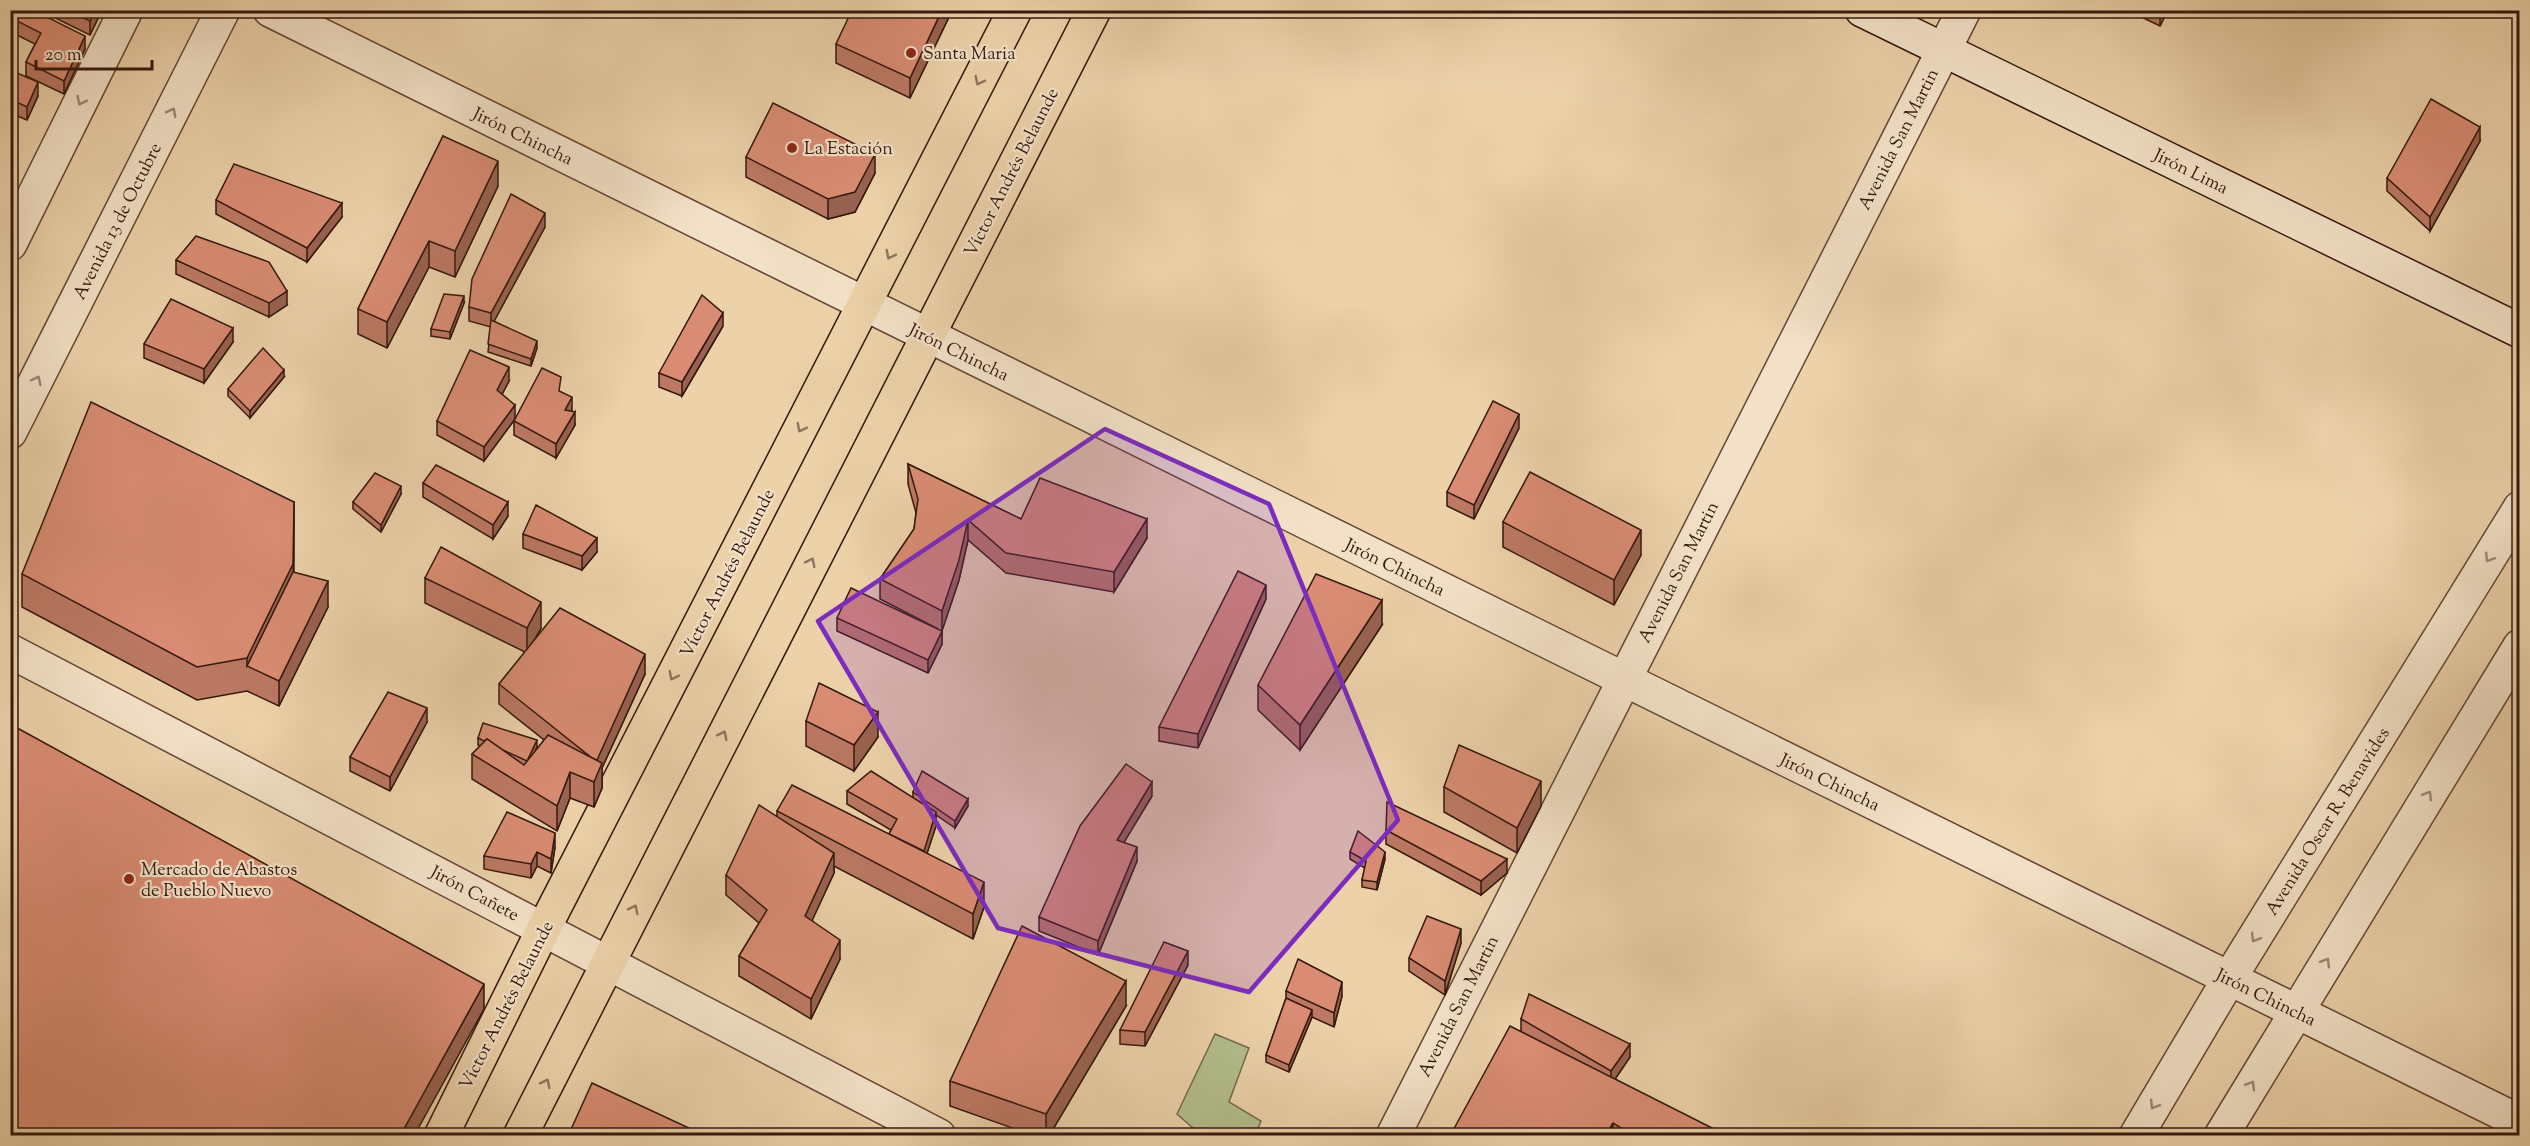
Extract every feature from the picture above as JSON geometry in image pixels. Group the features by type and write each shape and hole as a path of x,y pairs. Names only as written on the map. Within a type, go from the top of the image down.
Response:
{"main road":[{"name":"Víctor Andrés Belaunde","path":"441,1136 544,928 1015,10"},
{"name":"Víctor Andrés Belaunde","path":"520,1136 1094,10"}],"street":[{"path":"10,244 126,10"},
{"name":"Avenida 13 de Octubre","path":"10,432 223,10"},
{"name":"Jirón Chincha","path":"270,10 2520,1122"},
{"name":"Jirón Lima","path":"1862,10 2520,331"},
{"name":"Avenida San Martin","path":"1393,1136 1964,10"},
{"name":"Avenida Oscar R. Benavides","path":"2136,1136 2229,979 2520,508"},
{"path":"2221,1136 2520,646"},
{"name":"Jirón Cañete","path":"10,651 939,1136"}],"highlighted area":[{"path":"1105,429 1269,504 1398,820 1249,992 998,928 818,621"}],"green space":[{"path":"1215,1034 1249,1048 1229,1102 1261,1121 1255,1135 1201,1135 1177,1114"}],"building":[{"path":"14,10 33,10 85,36 64,81 26,62 41,33 11,18"},
{"path":"67,10 95,10 90,21"},
{"path":"852,10 942,10 910,78 836,44"},
{"path":"10,70 38,82 27,107 10,99"},
{"path":"2431,99 2480,127 2430,217 2387,178"},
{"name":"La Estación","path":"773,103 875,154 855,192 828,199 746,157"},
{"path":"443,136 498,161 455,251 429,241 387,322 358,309"},
{"path":"234,164 342,203 307,248 216,200"},
{"path":"511,194 545,213 491,313 469,307 472,279"},
{"path":"196,236 269,262 287,291 269,303 176,260"},
{"path":"444,294 464,296 450,332 431,329"},
{"path":"702,295 723,313 682,382 659,373"},
{"path":"171,299 233,328 204,369 144,344"},
{"path":"491,320 537,341 531,359 488,344"},
{"path":"263,348 284,370 250,411 228,389"},
{"path":"470,350 509,367 497,390 515,405 484,447 437,421"},
{"path":"542,368 561,377 559,391 572,397 565,410 575,412 556,444 514,421"},
{"path":"1493,401 1519,414 1474,505 1447,492"},
{"path":"91,402 294,502 293,564 247,658 197,667 22,574"},
{"path":"908,464 1021,519 1040,478 1147,519 1114,572 1006,553 968,520 959,560 942,611 880,579 914,529 918,499"},
{"path":"436,465 508,502 493,525 423,483"},
{"path":"1530,472 1641,530 1614,580 1503,522"},
{"path":"375,473 401,486 381,525 353,502"},
{"path":"536,505 597,538 582,556 523,534"},
{"path":"441,547 541,602 527,628 425,578"},
{"path":"1238,571 1266,585 1198,734 1159,727"},
{"path":"293,572 328,581 279,681 247,666"},
{"path":"1316,574 1382,600 1300,725 1258,685"},
{"path":"851,588 942,631 928,660 837,618"},
{"path":"560,608 645,654 597,760 499,684"},
{"path":"819,683 878,712 854,745 806,721"},
{"path":"388,692 427,708 390,777 350,757"},
{"path":"483,723 537,740 527,761 503,750 487,739 484,741 478,738"},
{"name":"Mercado de Abastos de Pueblo Nuevo","path":"10,724 484,984 400,1136 10,1136"},
{"path":"548,735 602,763 594,782 570,772 557,806 472,754 487,739 524,765"},
{"path":"1459,745 1541,781 1517,828 1444,787"},
{"path":"1126,764 1152,782 1117,840 1137,847 1098,941 1039,917 1080,826"},
{"path":"871,771 936,812 924,851 889,834 897,819 847,791"},
{"path":"922,771 968,799 955,821 913,792"},
{"path":"792,785 984,882 973,914 777,811"},
{"path":"1387,802 1507,859 1481,881 1386,830"},
{"path":"759,805 834,853 805,916 840,940 811,999 739,956 767,910 726,875"},
{"path":"507,812 555,833 551,859 537,852 531,864 484,856"},
{"path":"1358,831 1385,852 1377,882 1362,880 1366,861 1350,852"},
{"path":"1427,916 1461,929 1445,981 1409,958"},
{"path":"1022,926 1126,981 1046,1114 950,1081"},
{"path":"1164,942 1188,951 1145,1032 1120,1030"},
{"path":"1298,959 1342,982 1334,1013 1286,991"},
{"path":"1529,994 1630,1044 1611,1071 1521,1019"},
{"path":"1286,998 1312,1010 1289,1065 1266,1055"},
{"path":"1510,1026 1718,1131 1717,1136 1634,1136 1613,1123 1605,1136 1450,1136"},
{"path":"592,1083 706,1136 568,1136"}],"place":[{"name":"Santa Maria","path":"911,53"},
{"name":"La Estación","path":"792,148"},
{"name":"Mercado de Abastos de Pueblo Nuevo","path":"129,879"}]}
